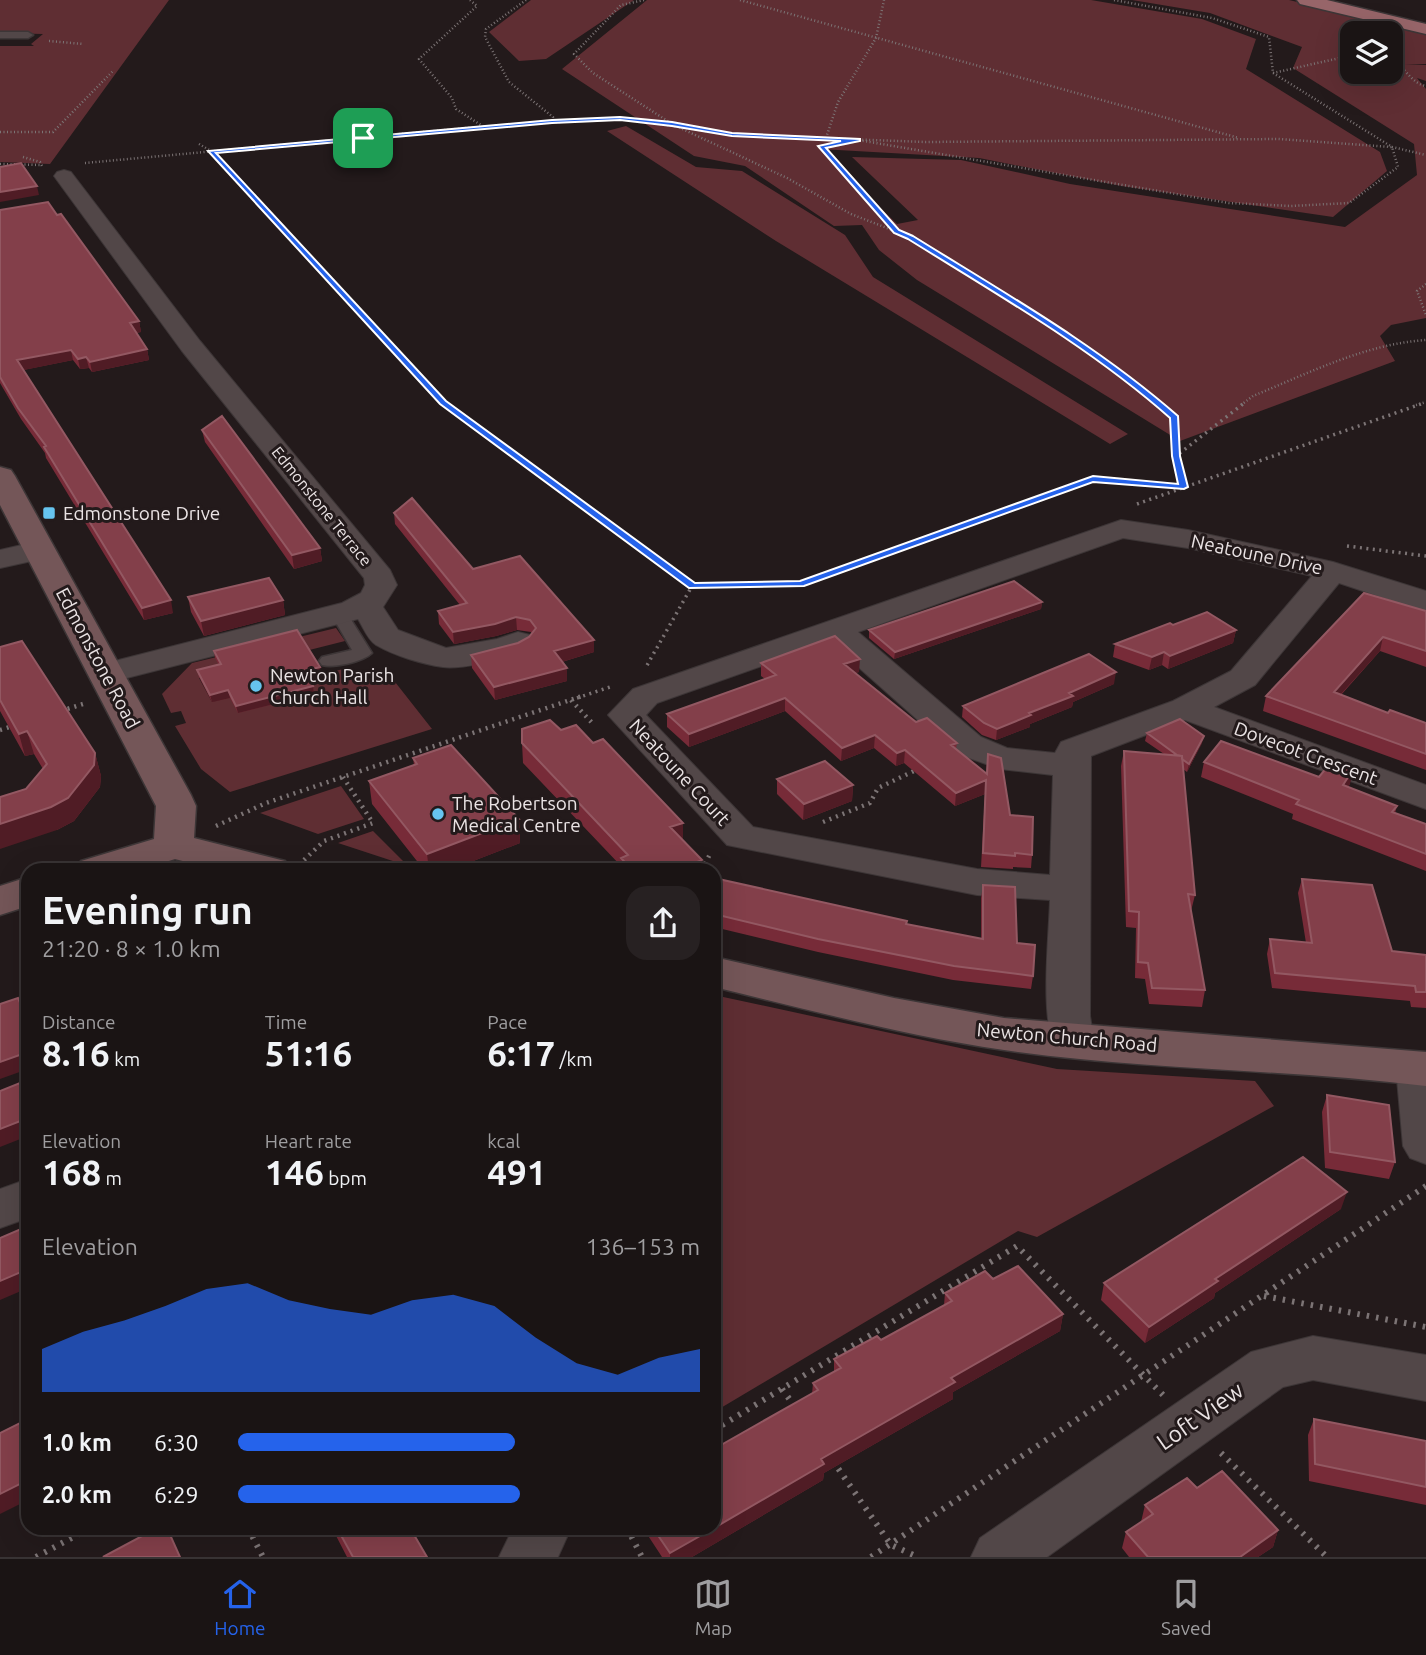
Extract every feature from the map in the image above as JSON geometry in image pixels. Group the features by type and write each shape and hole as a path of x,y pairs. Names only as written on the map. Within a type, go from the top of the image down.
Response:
{"main road":[{"path":"1306,0 1426,29"}],"street":[{"name":"Edmonstone Terrace","path":"61,178 191,345 379,577 379,592 352,610"},
{"name":"Edmonstone Road","path":"0,476 176,806 174,846"},
{"name":"Neatoune Drive","path":"835,629 1121,529 1334,557 1243,678 1185,708 1074,750 1071,766"},
{"path":"0,559 39,550"},
{"path":"1334,557 1426,602"},
{"path":"112,683 352,610 386,637 422,652 446,658 506,648 519,642"},
{"path":"835,629 968,745 1000,758 1071,766 1069,1016 1072,1041"},
{"name":"Neatoune Court","path":"835,629 645,696 626,715 741,837 977,882 1069,889"},
{"name":"Dovecot Crescent","path":"1185,708 1426,798"},
{"path":"119,863 174,846 269,863"},
{"path":"0,901 21,894"},
{"name":"Newton Church Road","path":"721,974 932,1022 1072,1041 1269,1054 1422,1068"},
{"path":"1422,1068 1426,1146"},
{"path":"0,1209 21,1201"},
{"name":"Loft View","path":"1000,1557 1269,1368 1313,1358 1426,1377"},
{"path":"528,1557 539,1535"}],"lane":[{"path":"0,35 28,35"},
{"path":"328,661 363,653 352,610"}],"path":[{"path":"470,0 477,6 419,59 452,98 456,109 484,127"},
{"path":"526,0 486,29 485,37 509,82 553,117 552,121"},
{"path":"628,0 574,54 593,73 701,141 787,178 850,214 911,237 1054,327 1138,385 1175,418 1176,456 1184,487"},
{"path":"621,5 645,0"},
{"path":"740,0 1247,140"},
{"path":"826,138 838,102 876,38 884,0"},
{"path":"1114,0 1212,18 1269,37 1273,73"},
{"path":"28,35 32,39 83,44"},
{"path":"1273,73 1340,58"},
{"path":"1403,68 1417,85 1426,86"},
{"path":"0,132 53,132 114,70"},
{"path":"897,232 821,146 858,140 1229,204 1349,204 1398,167 1392,147 1273,73"},
{"path":"0,164 61,178 211,151 552,121 620,118 732,135 926,142 1247,140 1392,147 1426,155"},
{"path":"199,144 211,151 443,403 692,586 801,584 1093,479 1184,487"},
{"path":"23,157 40,162 61,178"},
{"path":"1426,284 1417,291 1426,315"},
{"path":"1176,456 1253,396 1342,359 1395,342 1426,340"},
{"path":"1136,505 1426,402"},
{"path":"1334,557 1426,556"},
{"path":"645,696 641,676 692,586"},
{"path":"52,713 112,683"},
{"path":"0,730 26,722"},
{"path":"771,843 870,803 878,788 968,745"},
{"path":"291,863 324,841 373,823 343,777"},
{"path":"871,1557 1426,1186"},
{"path":"721,1426 1017,1246 1327,1557"},
{"path":"1263,1296 1426,1327"},
{"path":"782,1389 798,1411"},
{"path":"829,1456 891,1545 918,1557"},
{"path":"36,1557 77,1535"},
{"path":"252,1535 263,1557"},
{"path":"631,1535 642,1557"}],"shaded area":[{"path":"0,0 169,0 50,164 0,162 0,46 34,46 31,44 43,34 0,33"},
{"path":"531,0 634,0 546,59 519,61 489,32"},
{"path":"647,0 1091,0 1202,19 1256,39 1246,69 1380,152 1387,171 1333,217 1122,186 979,158 820,149 897,224 918,220 852,157 961,160 1070,184 1345,227 1417,175 1414,144 1293,68 1302,47 1210,13 1132,0 1289,0 1376,21 1340,21 1340,84 1403,84 1403,27 1426,33 1426,64 1405,64 1426,65 1426,81 1417,78 1426,89 1426,318 1391,325 1380,336 1395,361 1180,441 917,280 879,250 862,225 834,226 745,166 694,156 562,69"},
{"path":"626,126 696,167 742,171 845,235 873,277 1128,434 1110,444 776,241 607,131"},
{"path":"336,628 345,641 199,678 212,702 351,667 361,681 388,673 432,729 230,792 201,769 175,726 186,723 181,711 171,713 162,694 192,663"},
{"path":"341,786 364,819 318,834 260,813"},
{"path":"373,831 405,863 399,863 338,843"},
{"path":"721,997 1057,1069 1255,1081 1274,1106 1037,1237 1018,1231 721,1408"}],"building":[{"path":"21,163 37,186 0,192 0,167"},
{"path":"48,202 57,215 61,214 139,321 130,323 147,349 90,362 86,357 78,359 71,350 17,360 171,600 142,608 44,447 46,446 18,408 0,377 0,210"},
{"path":"222,416 320,548 292,555 202,430"},
{"path":"412,498 473,569 520,556 594,640 554,651 567,668 494,687 471,655 518,643 529,637 536,628 530,620 516,617 453,632 438,611 467,603 394,513"},
{"path":"269,578 283,600 201,621 188,597"},
{"path":"1014,581 1042,602 895,652 869,630"},
{"path":"1364,593 1426,611 1426,651 1383,637 1334,692 1388,713 1390,710 1426,723 1426,754 1266,696"},
{"path":"1207,612 1236,630 1170,656 1164,652 1152,657 1115,644 1170,623 1173,625"},
{"name":"Newton Parish Church Hall","path":"297,630 320,667 304,671 313,686 236,706 228,690 210,695 197,670 221,664 214,651"},
{"path":"835,636 860,659 844,664 916,722 927,718 957,743 951,745 987,774 988,754 1001,758 1010,815 1033,817 1032,855 983,853 986,780 956,793 905,750 897,753 875,735 842,748 785,698 689,734 667,714 776,675 761,663"},
{"path":"22,641 95,753 94,765 68,798 51,807 0,824 0,797 26,789 47,764 27,731 19,734 0,700 0,647"},
{"path":"1089,654 1116,672 1069,693 1073,696 1029,713 1031,715 997,729 984,723 963,706"},
{"path":"1180,719 1204,736 1189,764 1182,756 1147,733"},
{"path":"550,720 561,730 576,725 593,743 603,739 683,823 670,827 702,860 695,863 626,863 621,858 628,855 522,743 522,729"},
{"path":"1221,741 1319,777 1332,761 1354,768 1343,785 1397,806 1392,812 1426,824 1426,854 1296,804 1299,800 1204,762"},
{"name":"The Robertson Medical Centre","path":"451,745 519,819 427,854 369,781 417,764 413,758"},
{"path":"1124,751 1182,756 1195,895 1188,894 1205,990 1152,988 1148,963 1138,962 1139,912 1129,911"},
{"path":"825,761 853,785 804,804 777,779"},
{"path":"1302,879 1372,885 1392,951 1426,955 1426,992 1416,992 1415,986 1275,973 1270,939 1312,943"},
{"path":"721,880 907,921 906,924 983,939 983,885 1015,887 1017,943 1035,945 1033,976 954,966 818,939 721,916"},
{"path":"18,998 21,1005 21,1054 0,1062 0,1004"},
{"path":"20,1083 21,1085 21,1121 0,1129 0,1091"},
{"path":"1327,1095 1389,1105 1395,1162 1330,1152"},
{"path":"1303,1157 1347,1192 1215,1279 1218,1281 1149,1327 1104,1283"},
{"path":"21,1229 21,1272 0,1281 0,1238"},
{"path":"1018,1266 1063,1314 951,1378 955,1382 821,1459 824,1464 721,1524 721,1445 818,1390 813,1383 841,1368 834,1359 877,1336 881,1340 952,1301 945,1293 985,1271 993,1279"},
{"path":"1314,1419 1426,1441 1426,1487 1315,1464"},
{"path":"21,1422 21,1484 0,1494 0,1433"},
{"path":"1222,1471 1278,1530 1240,1557 1148,1557 1126,1532 1153,1514 1145,1505 1187,1478 1197,1488"},
{"path":"144,1535 170,1535 180,1557 103,1557"},
{"path":"341,1535 414,1535 427,1557 353,1557"},
{"path":"658,1535 702,1535 670,1553"}],"place":[{"name":"Edmonstone Drive","path":"49,513"},
{"name":"Newton Parish Church Hall","path":"256,686"},
{"name":"The Robertson Medical Centre","path":"438,814"}],"route":[{"path":"620,118 732,135 858,140 821,146 897,232 911,237 1054,327 1138,385 1175,418 1176,456 1184,487 1093,479 801,584 692,586 443,403 211,151 363,138 552,121 620,118"}]}
